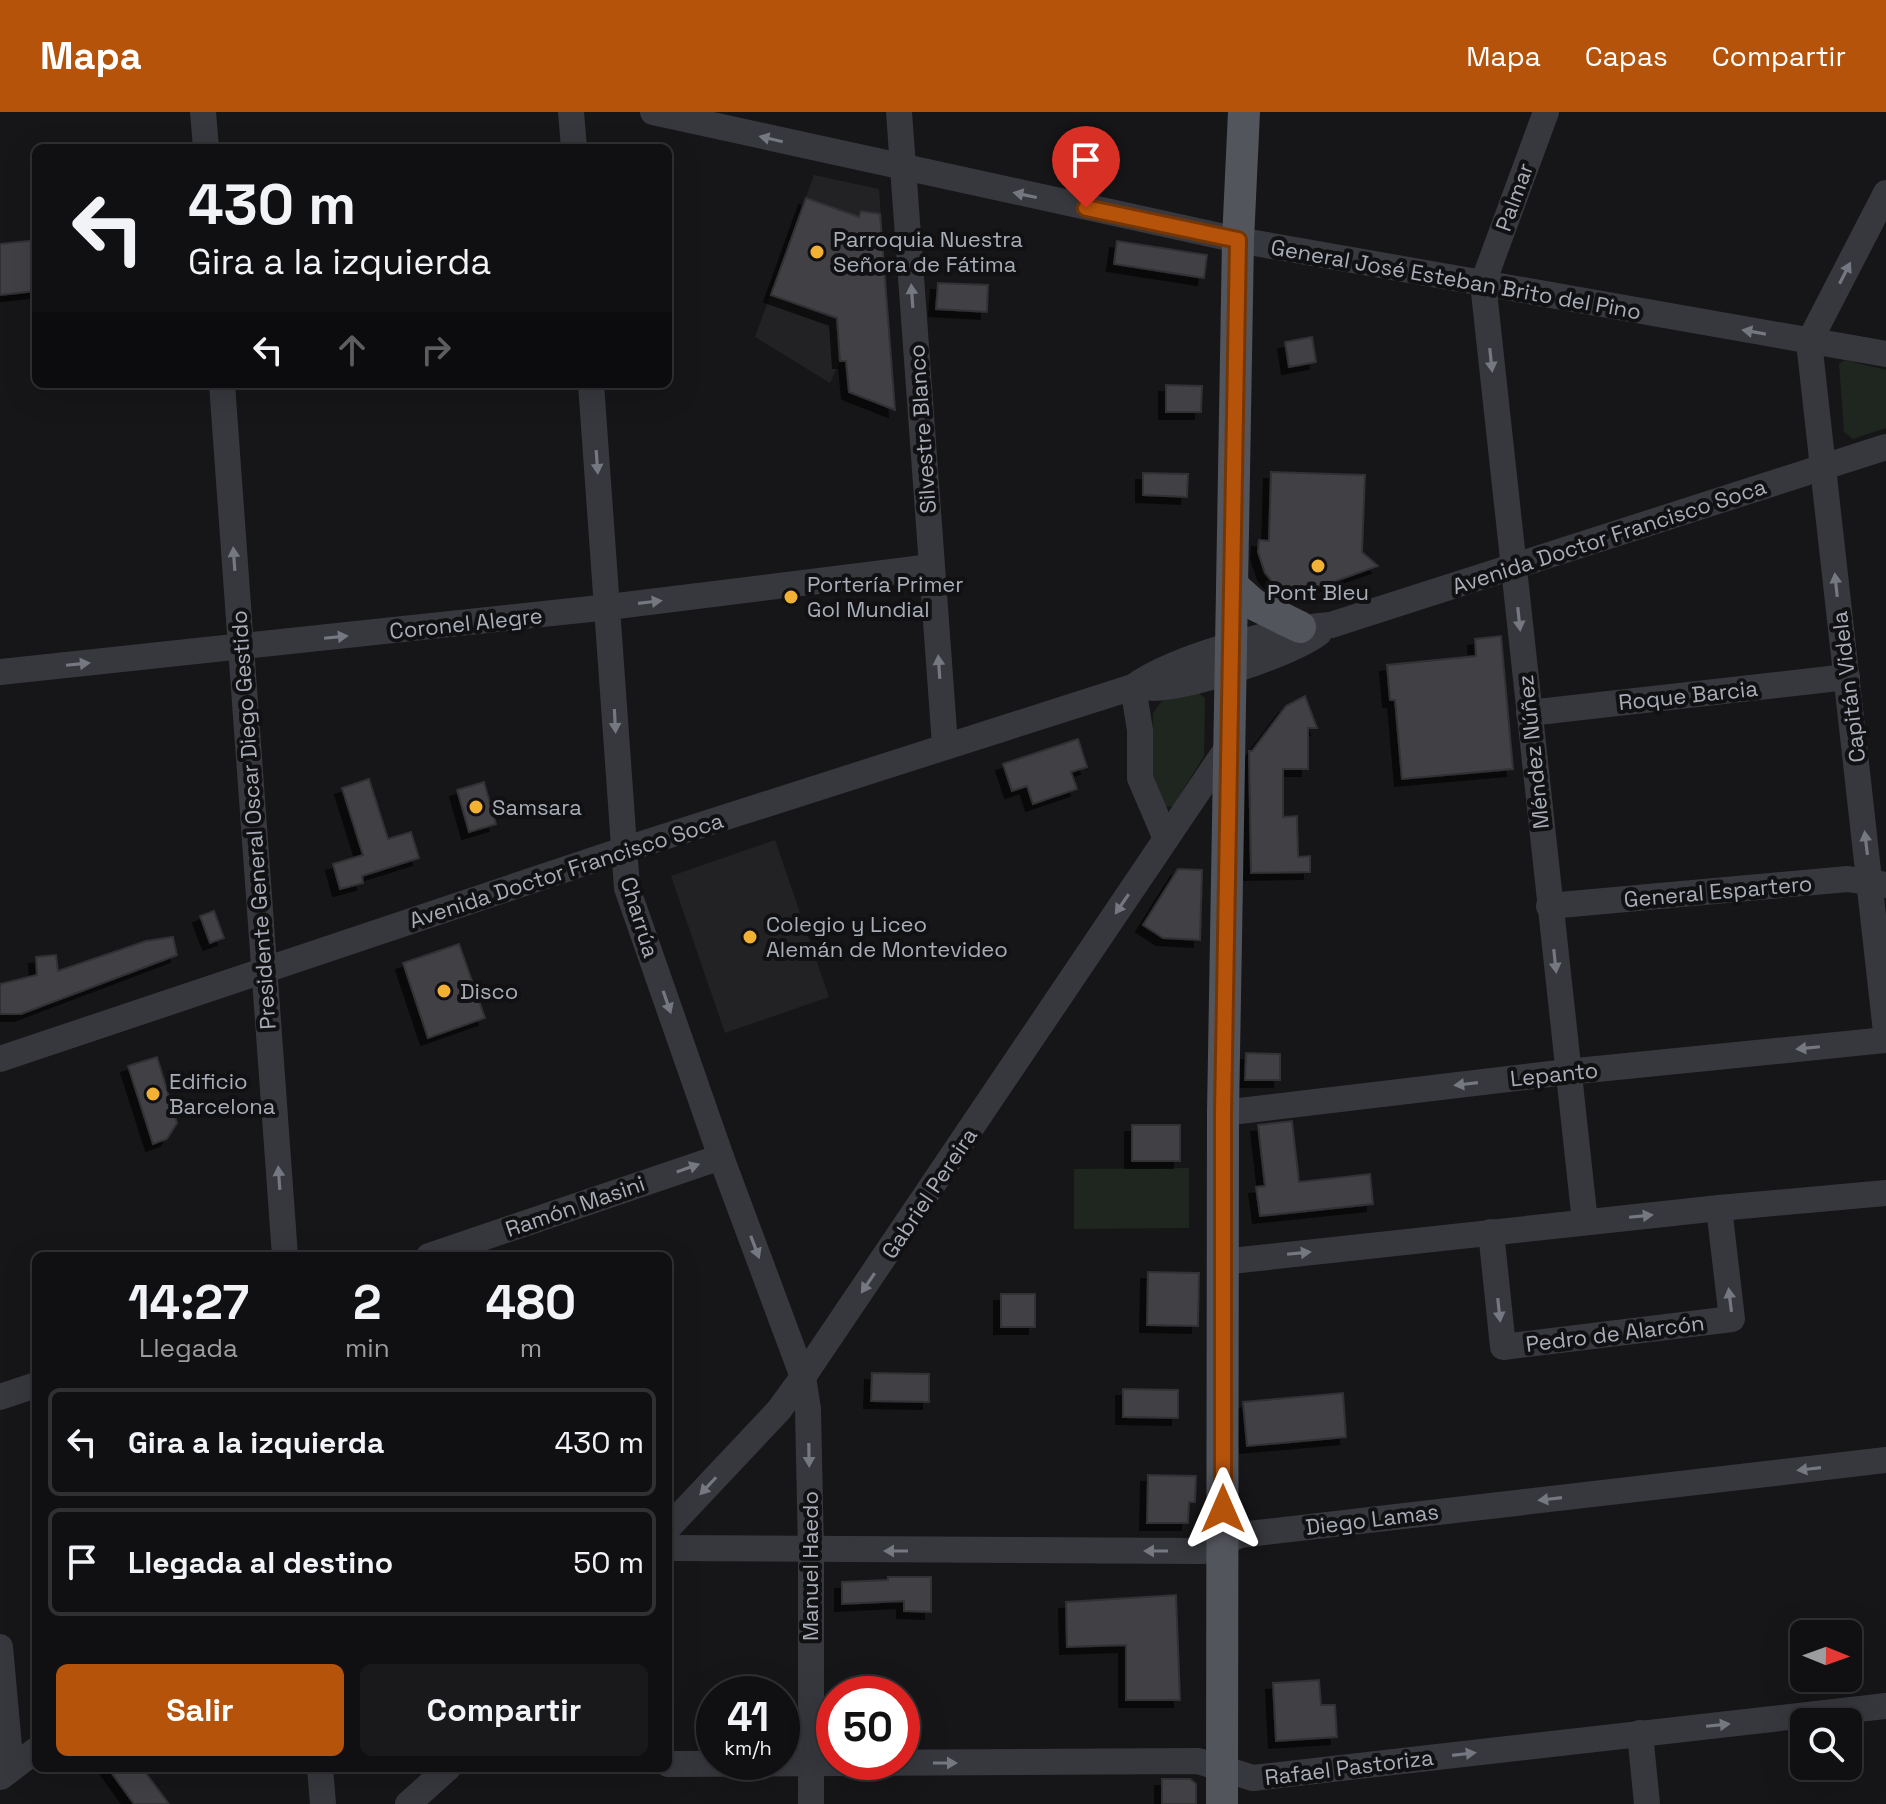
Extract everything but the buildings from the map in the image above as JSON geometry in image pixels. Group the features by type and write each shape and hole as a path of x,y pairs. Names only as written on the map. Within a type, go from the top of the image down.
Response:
{"main road":[{"path":"1222,1804 1223,1113 1238,240 1244,112"},
{"path":"1234,587 1253,604 1316,626"}],"street":[{"path":"203,112 206,144"},
{"path":"571,112 574,144"},
{"name":"General José Esteban Brito del Pino","path":"653,112 1238,240 1886,354"},
{"name":"Silvestre Blanco","path":"899,112 945,745"},
{"name":"Palmar","path":"1483,283 1546,112"},
{"path":"1809,342 1886,193"},
{"name":"Méndez Núñez","path":"1483,283 1585,1222"},
{"name":"Capitán Videla","path":"1809,342 1847,677 1878,884 1886,1032"},
{"name":"Presidente General Oscar Diego Gestido","path":"222,388 285,1252"},
{"name":"Charrúa","path":"591,388 627,888 721,1157 803,1377"},
{"name":"Avenida Doctor Francisco Soca","path":"0,1059 623,850 1133,687 1152,673 1233,658 1316,626 1886,447"},
{"name":"Coronel Alegre","path":"0,672 609,607 931,567"},
{"name":"Roque Barcia","path":"1529,713 1847,677"},
{"path":"1133,687 1140,730 1140,778 1166,839"},
{"name":"Gabriel Pereira","path":"672,1524 779,1410 803,1377 1228,747"},
{"name":"General Espartero","path":"1549,906 1848,879 1878,884"},
{"name":"Lepanto","path":"1223,1113 1567,1072 1886,1040"},
{"name":"Ramón Masini","path":"441,1252 721,1157"},
{"path":"1222,1262 1886,1193"},
{"name":"Pedro de Alarcón","path":"1491,1232 1503,1347 1732,1319 1719,1208"},
{"name":"Manuel Haedo","path":"803,1377 808,1409 811,1551 811,1804"},
{"path":"0,1397 32,1386"},
{"name":"Diego Lamas","path":"672,1548 1203,1551 1240,1535 1886,1460"},
{"path":"0,1647 6,1773"},
{"name":"Rafael Pastoriza","path":"672,1764 1198,1761 1253,1778 1886,1706"},
{"path":"1640,1733 1647,1804"},
{"path":"6,1773 32,1753"},
{"path":"320,1772 323,1804"},
{"path":"408,1804 444,1772"}],"shaded area":[{"path":"814,175 879,189 891,364 840,361 830,383 755,337"},
{"path":"1845,360 1886,370 1886,428 1853,439 1844,432 1839,364"},
{"path":"1196,691 1205,698 1204,756 1173,806 1167,807 1151,783 1153,713 1162,701"},
{"name":"Colegio y Liceo Alemán de Montevideo","path":"775,840 829,997 725,1033 671,876"},
{"path":"1189,1168 1189,1228 1074,1229 1074,1169"}],"place":[{"name":"Parroquia Nuestra Señora de Fátima","path":"817,252"},
{"name":"Pont Bleu","path":"1318,566"},
{"name":"Portería Primer Gol Mundial","path":"791,597"},
{"name":"Samsara","path":"476,807"},
{"name":"Colegio y Liceo Alemán de Montevideo","path":"750,937"},
{"name":"Disco","path":"444,991"},
{"name":"Edificio Barcelona","path":"153,1094"}],"route":[{"path":"1086,208 1238,240 1223,1113 1223,1509"}]}
